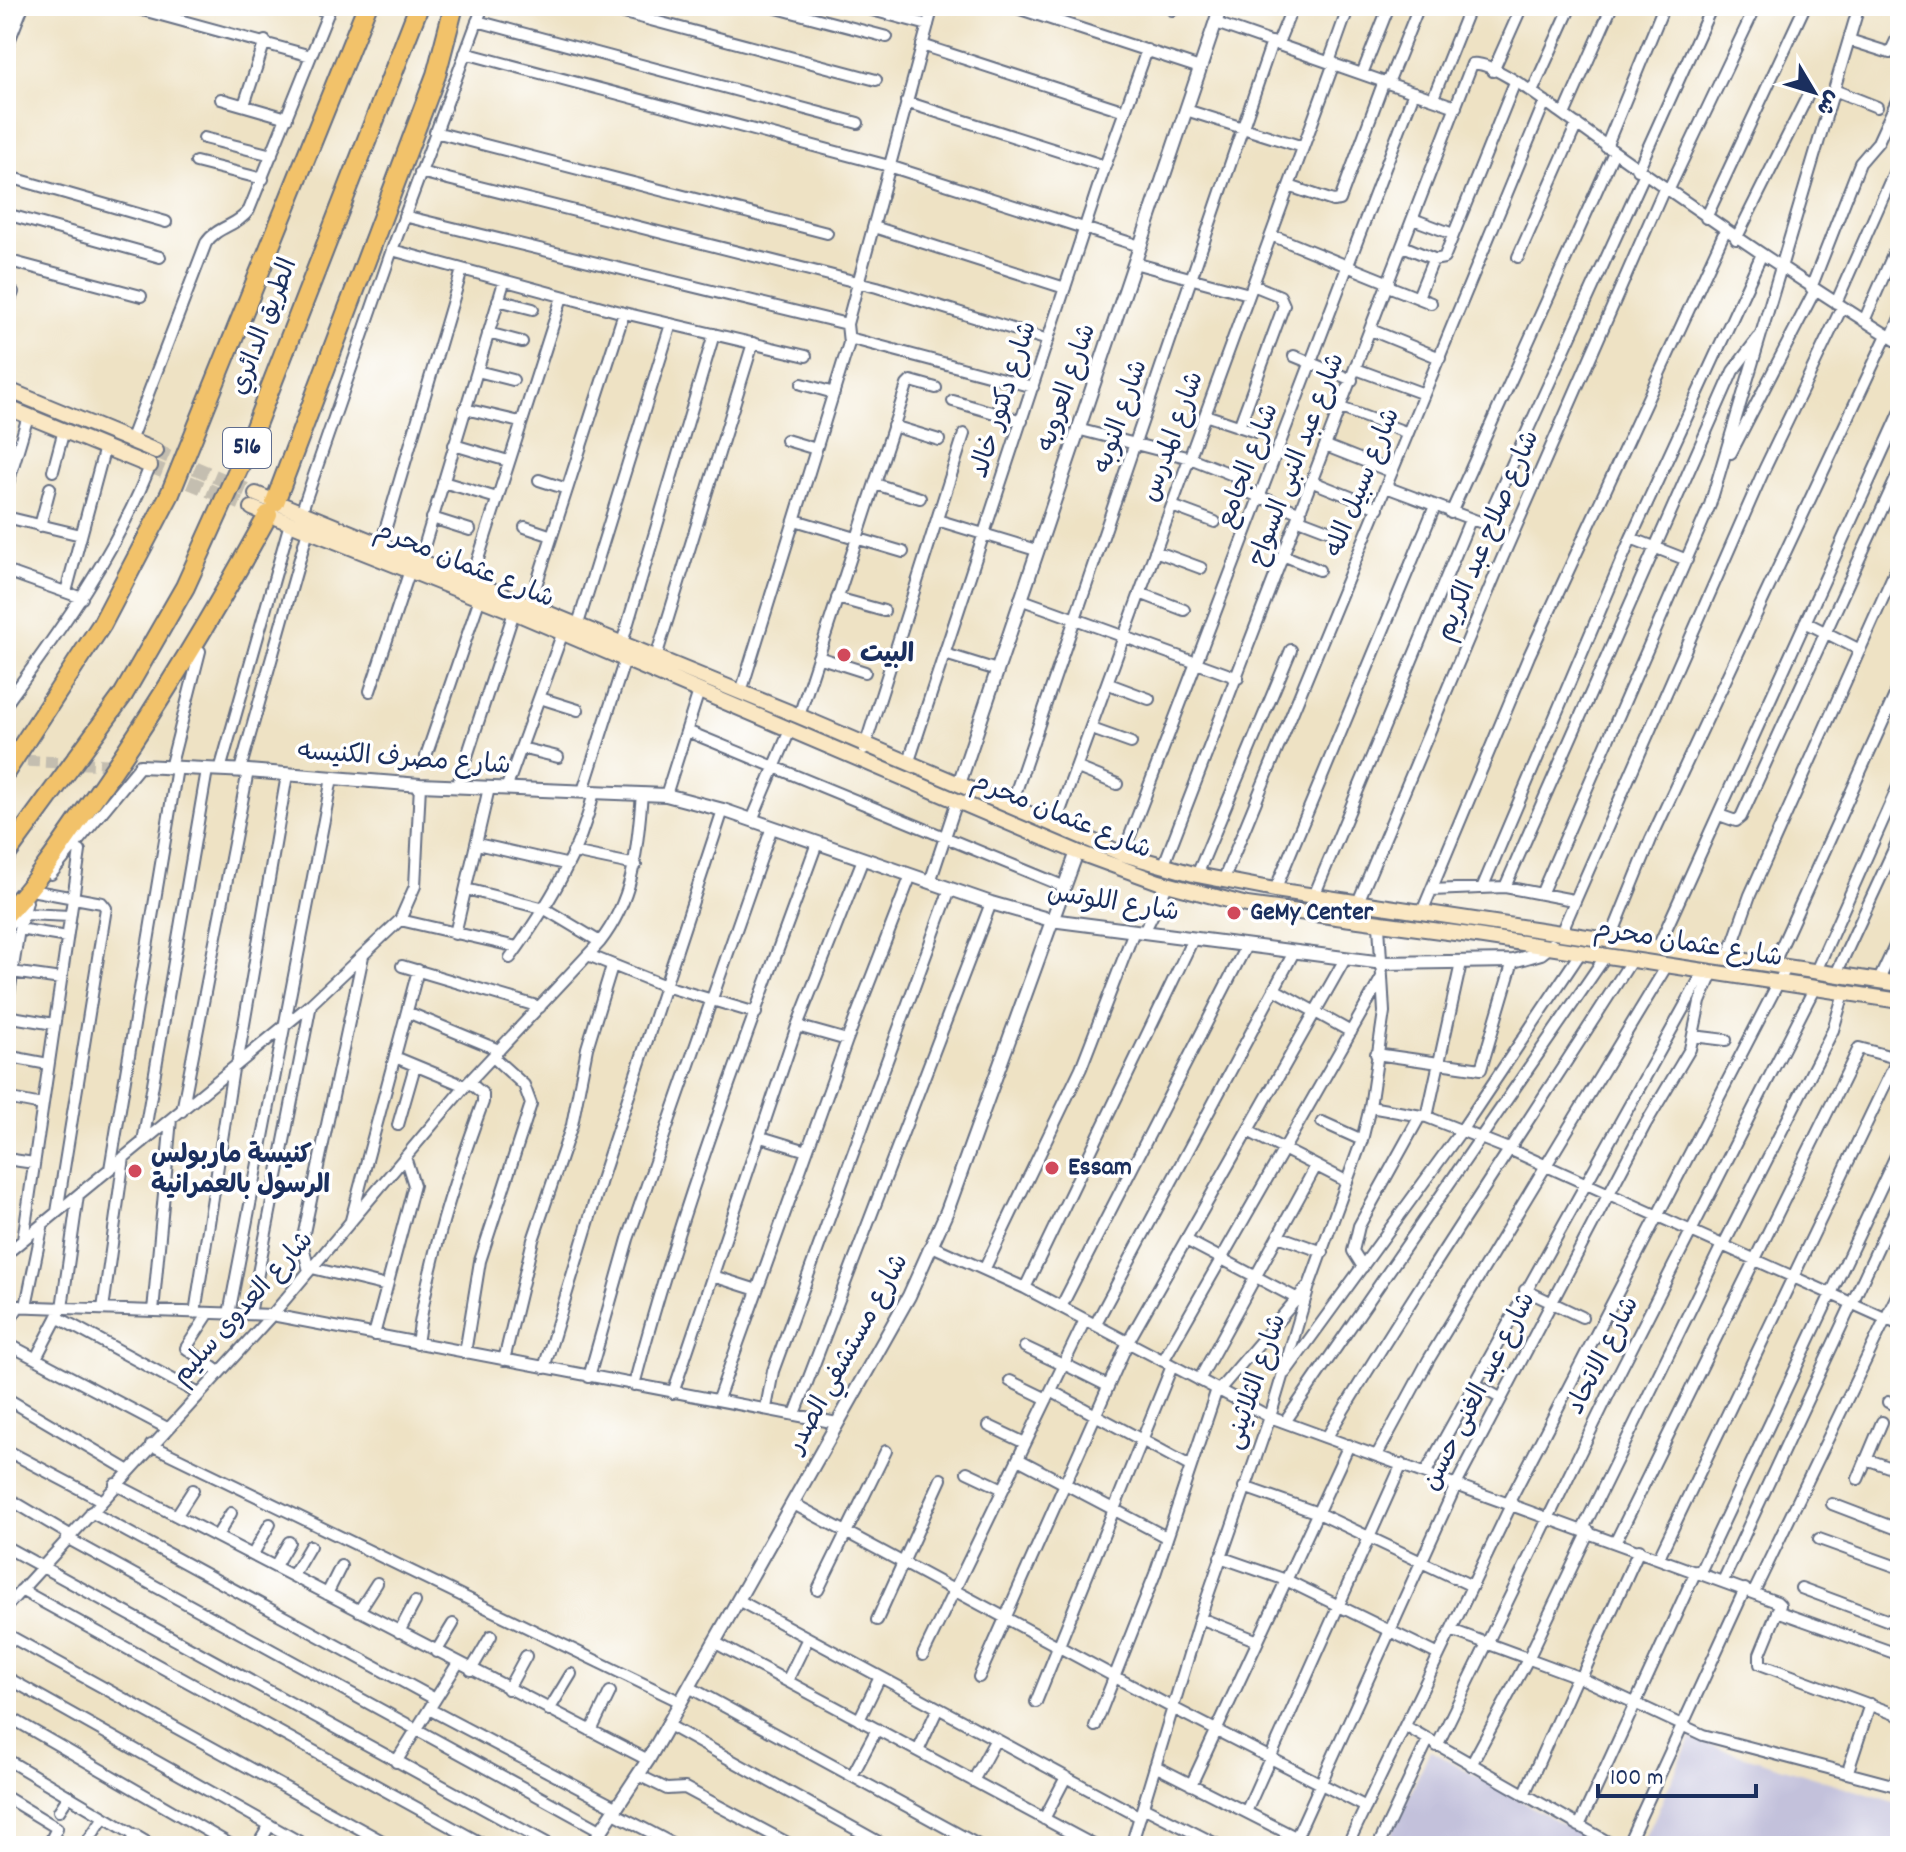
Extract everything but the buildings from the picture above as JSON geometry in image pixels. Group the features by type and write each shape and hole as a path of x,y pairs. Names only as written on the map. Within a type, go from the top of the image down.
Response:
{"highway":[{"name":"الطريق الدائري","path":"6,771 96,634 170,494 367,6"},
{"name":"الطريق الدائري","path":"6,855 123,695 185,587 241,463 419,6"},
{"path":"6,914 73,828 142,728 208,623 263,505 436,75 454,6"}],"main road":[{"path":"6,389 105,447 150,466"},
{"path":"6,407 28,416 130,441 156,451"},
{"name":"شارع عثمان محرم","path":"263,505 381,544 480,598 790,730 908,764 1123,854 1163,867 1275,890 1900,984"},
{"name":"شارع عثمان محرم","path":"295,518 308,530 471,581 799,716 957,801 1077,852 1168,884 1247,905 1900,1001"}],"street":[{"path":"6,49 23,6"},
{"path":"128,6 311,56"},
{"path":"130,441 206,243 218,229 237,221 249,210 263,179 330,9 311,6"},
{"path":"143,1142 213,770 295,518 483,6"},
{"path":"598,6 876,80"},
{"path":"769,6 887,37"},
{"path":"857,6 928,25"},
{"path":"741,692 834,393 849,338 847,324 933,6"},
{"path":"1011,6 1200,68"},
{"name":"شارع العروبه","path":"959,784 1221,6"},
{"name":"شارع النوبه","path":"1011,806 1244,128 1275,42 1293,6"},
{"name":"شارع المدرس","path":"1055,825 1303,147 1349,6"},
{"path":"1362,74 1389,6"},
{"path":"1289,186 1333,201 1340,200 1419,6"},
{"path":"1433,98 1470,6"},
{"path":"1522,6 1493,71 1532,92 1761,256 1893,339"},
{"path":"1532,92 1571,6"},
{"path":"1564,115 1612,6"},
{"path":"1451,513 1610,149 1664,6"},
{"path":"1386,487 1482,525 1486,522 1712,6"},
{"name":"شارع صلاح عبد الكريم","path":"1358,902 1501,561 1666,190 1756,6"},
{"path":"1706,218 1805,6"},
{"path":"1542,892 1687,560 1719,477 1859,6"},
{"path":"477,21 858,123"},
{"path":"1216,23 1456,107"},
{"path":"1849,40 1890,53 1900,32"},
{"path":"244,105 265,41"},
{"path":"922,45 1125,111"},
{"name":"شارع دكتور خالد","path":"908,764 1105,166 1147,50"},
{"path":"465,53 889,166 1086,226 1140,246"},
{"name":"شارع عبد النبى السواح","path":"1163,867 1285,556 1456,107 1468,68 1477,63 1493,71"},
{"path":"1403,246 1434,259 1444,258 1515,82"},
{"path":"1834,90 1877,107"},
{"name":"شارع الجامع","path":"1123,854 1414,92"},
{"path":"1719,477 1813,289 1860,163 1878,142 1900,94"},
{"path":"1736,239 1807,97"},
{"path":"221,99 287,118"},
{"name":"شارع سبيل الله","path":"1223,881 1545,101"},
{"path":"906,102 1105,166"},
{"path":"1186,110 1303,147"},
{"path":"1518,257 1577,124"},
{"path":"435,132 827,233"},
{"path":"204,138 272,155"},
{"path":"1561,933 1839,305 1900,159"},
{"path":"196,162 263,179"},
{"path":"420,172 859,283 1048,340"},
{"path":"6,176 166,222"},
{"path":"6,214 160,257"},
{"path":"404,216 847,324"},
{"path":"1413,219 1453,234"},
{"path":"874,227 1065,288"},
{"path":"1422,912 1529,656 1725,231"},
{"path":"1271,235 1431,303"},
{"path":"1864,321 1900,239"},
{"path":"392,250 624,313 806,356"},
{"path":"1483,886 1631,538 1761,256"},
{"path":"1418,297 1434,259"},
{"path":"6,260 141,296"},
{"path":"1134,263 1193,279 1280,296 1284,305 1239,427"},
{"path":"381,544 462,270"},
{"path":"370,691 432,518 504,282"},
{"path":"6,309 9,291"},
{"path":"471,581 562,297"},
{"path":"498,300 533,309"},
{"path":"530,604 624,313"},
{"path":"1610,940 1657,824 1893,339 1900,318"},
{"path":"578,624 671,324"},
{"path":"1371,330 1440,358"},
{"path":"488,333 522,342"},
{"path":"622,643 714,334"},
{"path":"1505,887 1733,371 1762,334"},
{"path":"849,338 1033,387"},
{"path":"656,657 753,343"},
{"path":"1294,356 1424,394"},
{"path":"477,371 513,380"},
{"path":"799,716 909,383 936,388"},
{"path":"802,384 834,393"},
{"path":"953,401 1022,421"},
{"path":"1341,408 1408,433"},
{"path":"465,409 520,422"},
{"path":"1658,947 1900,413"},
{"path":"1205,415 1256,432"},
{"path":"6,490 28,416"},
{"path":"893,426 939,440"},
{"path":"53,471 75,429"},
{"path":"1077,429 1190,458 1233,475 1241,488 1333,532"},
{"path":"863,753 964,434"},
{"path":"786,440 816,449"},
{"path":"454,445 508,461"},
{"path":"1326,446 1392,472"},
{"path":"66,592 105,447"},
{"path":"6,704 82,598 136,503 150,466"},
{"path":"1719,815 1733,820 1741,817 1900,470"},
{"path":"539,480 567,489"},
{"path":"443,482 497,498"},
{"path":"1313,482 1378,508"},
{"path":"875,484 920,498"},
{"path":"40,526 50,488"},
{"path":"1172,506 1215,522"},
{"path":"1275,890 1435,506"},
{"path":"6,517 81,535"},
{"path":"432,518 470,530"},
{"path":"795,520 903,552"},
{"path":"937,520 1036,550"},
{"path":"1314,896 1470,520"},
{"path":"525,527 552,536"},
{"path":"182,1111 244,771 308,530"},
{"path":"1631,538 1687,560"},
{"path":"1155,551 1201,568"},
{"path":"1285,556 1319,570"},
{"path":"1728,958 1750,895 1900,560"},
{"path":"6,571 82,598"},
{"path":"1140,593 1184,610"},
{"path":"426,756 480,598"},
{"path":"837,598 884,611"},
{"path":"1020,599 1238,678"},
{"path":"457,787 514,612"},
{"path":"1805,622 1860,650"},
{"path":"506,789 563,632"},
{"path":"1197,875 1291,650"},
{"path":"110,1169 174,768 200,651"},
{"path":"945,654 997,670"},
{"path":"818,657 865,672"},
{"path":"510,958 545,909 565,864 586,829 588,792 625,659"},
{"path":"1109,684 1149,699"},
{"path":"1347,1846 1511,1502 1779,984 1780,966 1900,684"},
{"path":"666,795 699,691"},
{"path":"540,698 578,710"},
{"path":"1092,729 1131,743"},
{"path":"752,820 790,730"},
{"path":"687,731 1063,886"},
{"path":"521,748 558,757"},
{"path":"54,1024 6,1014 19,929 36,891 140,766"},
{"name":"شارع مصرف الكنيسه","path":"140,766 420,785 666,795"},
{"path":"1078,768 1117,784"},
{"path":"195,1313 287,775"},
{"path":"229,1314 332,778"},
{"path":"1816,971 1900,782"},
{"path":"6,1254 311,1004 400,920 415,886 420,785"},
{"path":"455,934 489,788"},
{"name":"شارع العدوى سليم","path":"8,1602 272,1315 467,1084 600,942 624,906 636,865 642,794"},
{"name":"شارع اللوتس","path":"666,795 723,810 991,903 1051,920 1345,959 1383,969 1526,959 1549,947 1561,933"},
{"path":"930,882 957,801"},
{"path":"544,1368 723,810"},
{"path":"589,1377 623,1253 772,827"},
{"path":"1836,974 1900,836"},
{"path":"634,1385 653,1313 817,843"},
{"path":"477,844 565,864"},
{"path":"23,1240 80,851"},
{"path":"573,852 636,865"},
{"name":"شارع مستشفي الصدر","path":"591,1846 648,1760 892,1329 932,1246 1077,852"},
{"path":"673,1393 797,1026 863,859"},
{"path":"718,1399 847,1040 911,875"},
{"path":"985,1268 1081,1068 1139,932 1168,884"},
{"path":"1431,890 1505,887 1573,900"},
{"path":"466,889 545,909 600,942"},
{"path":"766,1408 773,1371 950,889"},
{"path":"36,891 102,903 106,908 57,1212"},
{"path":"795,1414 991,903"},
{"path":"27,908 70,916"},
{"path":"6,928 27,908"},
{"path":"400,920 517,947"},
{"name":"شارع الثلاثينى","path":"1131,1846 1200,1618 1270,1417 1309,1286 1362,1140 1384,1012 1379,925"},
{"path":"19,929 67,937"},
{"path":"1879,980 1900,935"},
{"path":"1025,1288 1193,939"},
{"path":"1061,1307 1246,946"},
{"path":"923,1655 1064,1364 1294,952"},
{"path":"1279,1382 1461,1131 1581,952"},
{"path":"363,955 302,1242 310,1269 387,1286"},
{"path":"588,955 665,986 756,1013"},
{"path":"1285,1422 1605,957"},
{"path":"979,1677 1128,1342 1345,959"},
{"path":"1376,1054 1478,1070 1484,1065 1513,961"},
{"path":"1327,1437 1410,1300 1511,1150 1631,961"},
{"path":"1363,1267 1353,1251 1359,1226 1424,1117 1461,963"},
{"path":"402,966 540,1007"},
{"path":"504,1360 533,1240 572,1125 587,1048 612,966"},
{"path":"1377,1455 1429,1359 1549,1167 1666,967"},
{"path":"1036,1702 1116,1511 1168,1363 1222,1259 1351,1032 1383,969"},
{"path":"350,1223 418,970"},
{"path":"12,972 61,979"},
{"path":"1426,1472 1584,1183 1708,973"},
{"name":"شارع عبد الغنى حسن","path":"1296,1838 1388,1629 1457,1483 1645,1125 1684,1061 1708,973"},
{"path":"1274,989 1351,1032"},
{"name":"شارع الاتحاد","path":"1378,1846 1486,1644 1814,989"},
{"path":"1471,1765 1528,1659 1722,1246 1833,1030 1844,993"},
{"path":"250,1314 311,1004"},
{"path":"407,1012 496,1054 524,1085 531,1104 480,1261 465,1353"},
{"path":"797,1026 847,1040"},
{"path":"1659,1557 1896,1058 1900,1027"},
{"path":"1693,1036 1726,1040"},
{"path":"1616,1541 1682,1400 1859,1048 1896,1058"},
{"path":"6,1056 48,1064"},
{"path":"395,1057 467,1084 483,1094 436,1244 425,1286 417,1344"},
{"path":"398,1125 415,1066"},
{"path":"6,1098 42,1105"},
{"path":"1370,1107 1424,1117 1511,1150 1900,1325"},
{"path":"153,1311 171,1119"},
{"path":"1322,1122 1362,1140"},
{"path":"1248,1131 1346,1181"},
{"path":"761,1137 807,1151"},
{"path":"1579,1826 1900,1147"},
{"path":"103,1309 124,1157"},
{"path":"374,1335 415,1182 405,1157"},
{"path":"6,1159 34,1163"},
{"path":"1199,1380 1316,1166"},
{"path":"36,1358 59,1311 78,1195"},
{"path":"1723,1581 1900,1200"},
{"path":"6,1326 22,1306 43,1223"},
{"path":"1278,1236 1323,1252"},
{"path":"1186,1240 1296,1298"},
{"path":"932,1246 1025,1288 1270,1417 1698,1571 1750,1591 1778,1608 1900,1655"},
{"path":"713,1276 757,1290"},
{"path":"1095,1726 1218,1390 1309,1286"},
{"path":"1627,1846 1900,1289"},
{"path":"1525,1290 1582,1317"},
{"path":"6,1306 59,1311 103,1309 272,1315 837,1423"},
{"path":"59,1311 199,1394"},
{"path":"1304,1311 1324,1320"},
{"path":"209,1313 186,1348 219,1372"},
{"path":"6,1343 167,1428"},
{"path":"1025,1347 1108,1386"},
{"path":"1010,1381 1095,1415 1190,1466"},
{"path":"1474,1383 1500,1398"},
{"path":"6,1398 128,1470"},
{"path":"1888,1402 1900,1407"},
{"path":"1858,1479 1882,1422"},
{"path":"989,1426 1025,1443"},
{"path":"151,1445 681,1702"},
{"path":"1191,1785 1349,1445"},
{"path":"6,1450 101,1500"},
{"path":"818,1590 886,1451"},
{"path":"1018,1459 1166,1537"},
{"path":"1866,1459 1900,1471"},
{"path":"1246,1812 1402,1464"},
{"path":"967,1472 1003,1489"},
{"path":"877,1620 941,1479"},
{"path":"115,1484 648,1760"},
{"path":"1244,1487 1318,1513 1472,1586"},
{"path":"177,1515 193,1490"},
{"path":"6,1497 69,1536 415,1731 602,1831"},
{"path":"792,1503 1171,1707 1366,1807"},
{"path":"1832,1504 1900,1530"},
{"path":"91,1512 677,1846"},
{"path":"217,1536 231,1513"},
{"path":"253,1554 270,1524"},
{"path":"1819,1539 1900,1568"},
{"path":"275,1566 289,1542"},
{"path":"293,1575 310,1546"},
{"path":"6,1547 552,1846"},
{"path":"1524,1795 1639,1550"},
{"path":"1220,1557 1286,1580 1439,1655"},
{"path":"327,1594 341,1566"},
{"path":"359,1611 377,1583"},
{"path":"1801,1588 1900,1625"},
{"path":"21,1590 486,1846"},
{"path":"738,1600 1066,1777 1220,1846"},
{"path":"399,1632 415,1602"},
{"path":"1778,1608 1760,1654 1760,1664 1900,1716"},
{"path":"1200,1618 1258,1641"},
{"path":"436,1652 453,1624"},
{"path":"1451,1630 1579,1677 1684,1727 1897,1786 1900,1768"},
{"path":"6,1634 391,1846"},
{"path":"471,1670 491,1636"},
{"path":"787,1681 808,1638"},
{"path":"714,1642 1095,1846"},
{"path":"508,1689 526,1656"},
{"path":"396,1762 458,1663"},
{"path":"549,1710 571,1674"},
{"path":"6,1677 307,1846"},
{"path":"859,1720 880,1677"},
{"path":"689,1687 980,1846"},
{"path":"591,1731 610,1692"},
{"path":"1848,1771 1870,1704"},
{"path":"918,1751 938,1708"},
{"path":"6,1715 233,1846"},
{"path":"668,1725 886,1846"},
{"path":"1405,1726 1615,1846"},
{"path":"852,1776 877,1729"},
{"path":"973,1781 996,1739"},
{"path":"6,1759 153,1846"},
{"path":"1155,1766 1313,1846"},
{"path":"638,1775 667,1789 685,1788 793,1846"},
{"path":"1044,1819 1066,1777"},
{"path":"59,1811 69,1796"},
{"path":"7,1800 57,1828 50,1842 53,1846"},
{"path":"87,1842 104,1817"},
{"path":"257,1846 270,1825"},
{"path":"129,1846 136,1835"}],"shaded area":[{"path":"1690,1739 1900,1804 1900,1846 1642,1846"},
{"path":"1430,1750 1602,1846 1386,1846"}],"tunnel":[{"path":"156,451 256,494"},
{"path":"150,466 252,508"},
{"path":"9,760 140,766"}],"place":[{"name":"البيت","path":"844,655"},
{"name":"GeMy Center","path":"1234,913"},
{"name":"Essam","path":"1052,1168"},
{"name":"كنيسة ماربولس الرسول بالعمرانية","path":"135,1171"}]}
